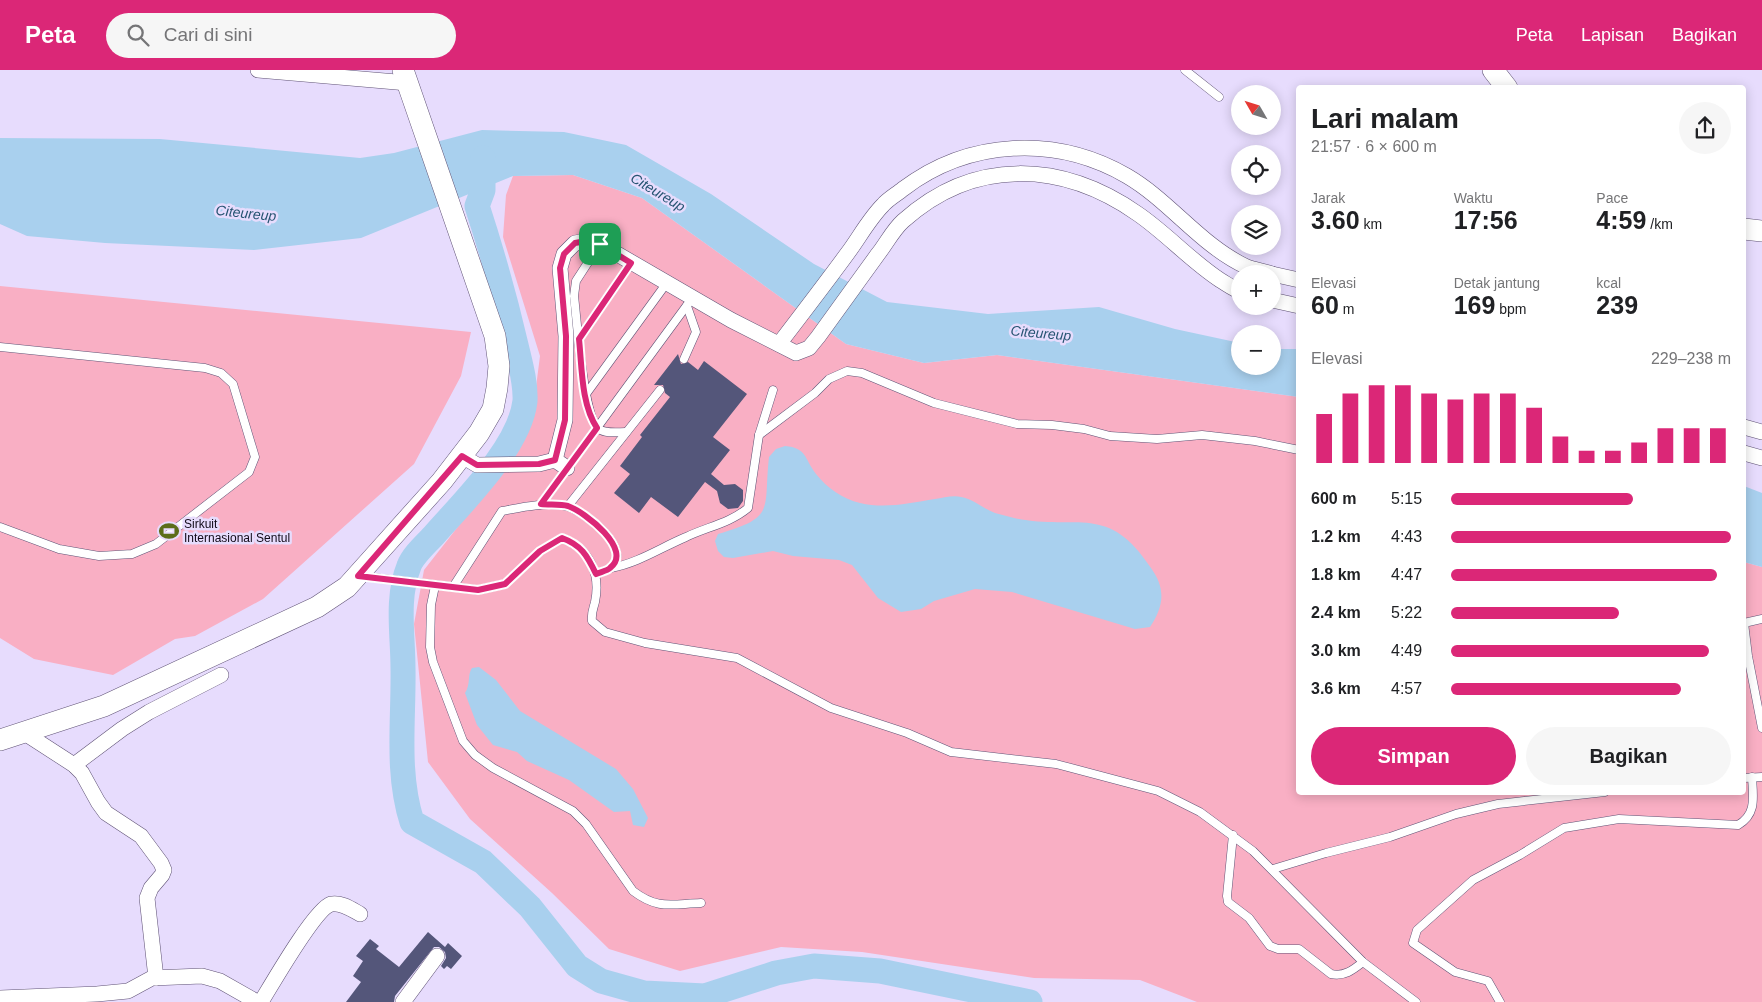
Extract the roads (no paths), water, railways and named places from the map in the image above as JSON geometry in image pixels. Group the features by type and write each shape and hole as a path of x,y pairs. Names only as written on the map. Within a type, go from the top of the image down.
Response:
{"street":[{"path":"0,740 104,706 271,630 322,604 347,588 470,460 493,409 499,366 495,336 451,214 405,77 258,70"},
{"path":"779,344 883,204 922,174 957,159 997,148 1035,147 1062,151 1094,161 1126,176 1155,195 1216,247 1245,265"},
{"path":"470,460 561,464 565,420 566,336 560,268 564,254 575,243 586,241 600,244 666,284 690,301 796,353 808,348 818,337 901,222 935,196 966,183 1001,174 1033,172 1078,183 1114,198 1140,216 1201,268 1231,286"},
{"path":"868,226 889,239"},
{"path":"1746,229 1762,230"},
{"path":"1281,276 1296,279"},
{"path":"1281,302 1296,305"},
{"path":"1746,428 1762,432"},
{"path":"1746,454 1762,458"},
{"path":"74,765 142,716 221,675"},
{"path":"22,732 74,765 82,773 106,813 141,836 161,863 164,870 151,888 147,898 156,978"},
{"path":"261,1002 310,924 322,911 330,904 342,904 360,914"},
{"path":"403,1002 437,956"},
{"path":"0,998 128,991 156,978 202,976 220,981 257,1002"}],"lane":[{"path":"1185,70 1219,97"},
{"path":"600,244 576,281 574,296 586,394 591,419 597,428 602,431 626,432"},
{"path":"579,339 631,263"},
{"path":"586,394 666,284"},
{"path":"541,504 561,464 597,428 690,301"},
{"path":"684,359 696,332 690,301"},
{"path":"0,347 205,368 221,373 233,384 255,457 248,472 241,478 156,544 132,554 99,556 67,550 0,527"},
{"path":"759,435 815,393 829,379 847,371 862,373 934,403 1017,424 1052,425 1084,429 1110,436 1148,438 1202,434 1255,441 1296,449"},
{"path":"568,506 660,390"},
{"path":"596,574 611,568 630,565 687,536 740,515 748,508 759,435 773,390"},
{"path":"453,587 502,511 541,504 568,506 599,525 617,550 617,557 611,568"},
{"path":"358,576 478,590 505,584 540,551 562,538 574,543 586,553 596,574 595,601 591,613 592,621 605,632 645,643 737,658 831,708 907,733 951,752 1056,764 1146,787 1200,812 1233,835 1273,869 1363,962 1416,1002"},
{"path":"436,586 431,606 430,647 433,662 464,741 476,755 493,768 573,811 586,824 633,890 643,898 653,904 701,903"},
{"path":"1746,623 1762,619"},
{"path":"1746,640 1762,728"},
{"path":"1746,778 1762,777"},
{"path":"1500,1002 1488,981 1455,972 1413,943 1417,930 1432,915 1474,880 1564,828 1619,819 1738,825 1744,821 1753,807 1752,778"},
{"path":"1273,869 1390,837 1456,814 1498,804 1578,795"},
{"path":"1233,835 1228,902 1249,918 1265,941 1278,949 1300,948 1331,974 1347,974 1363,962"}],"water":[{"name":"Citeureup","path":"482,130 564,132 626,145 711,194 814,264 887,302 988,314 1099,307 1175,329 1231,341 1231,375 1281,375 1281,349 1296,349 1296,397 997,355 924,363 846,344 642,198 573,175 513,176 361,238 254,250 105,243 27,236 0,224 0,138 160,139 360,158 394,153"},
{"path":"785,446 792,447 801,452 820,479 830,488 848,499 860,503 869,505 907,504 958,496 995,513 1014,518 1036,521 1090,523 1120,534 1135,547 1151,568 1159,583 1161,598 1155,619 1150,627 1135,629 1012,592 975,589 934,601 921,609 901,612 878,598 852,565 839,560 793,556 773,551 733,558 724,557 718,551 715,541 718,534 737,528 758,516 766,500 769,457 776,449"},
{"path":"1746,487 1762,493 1762,567 1746,563"},
{"path":"479,667 496,680 520,711 616,769 633,789 648,818 644,827 633,825 630,811 614,812 569,780 527,761 517,752 493,745 477,725 465,693 472,668"}],"waterway":[{"path":"483,158 483,190 477,206 512,327 525,387 525,401 521,418 502,454 475,489 417,553 409,566 405,578 401,604 403,668 402,765 407,803 412,822 483,862 530,907 577,966 601,981 644,993 705,996 776,973 814,966 880,971 1030,1002"}],"place":[{"name":"Sirkuit Internasional Sentul","path":"169,531"}]}
